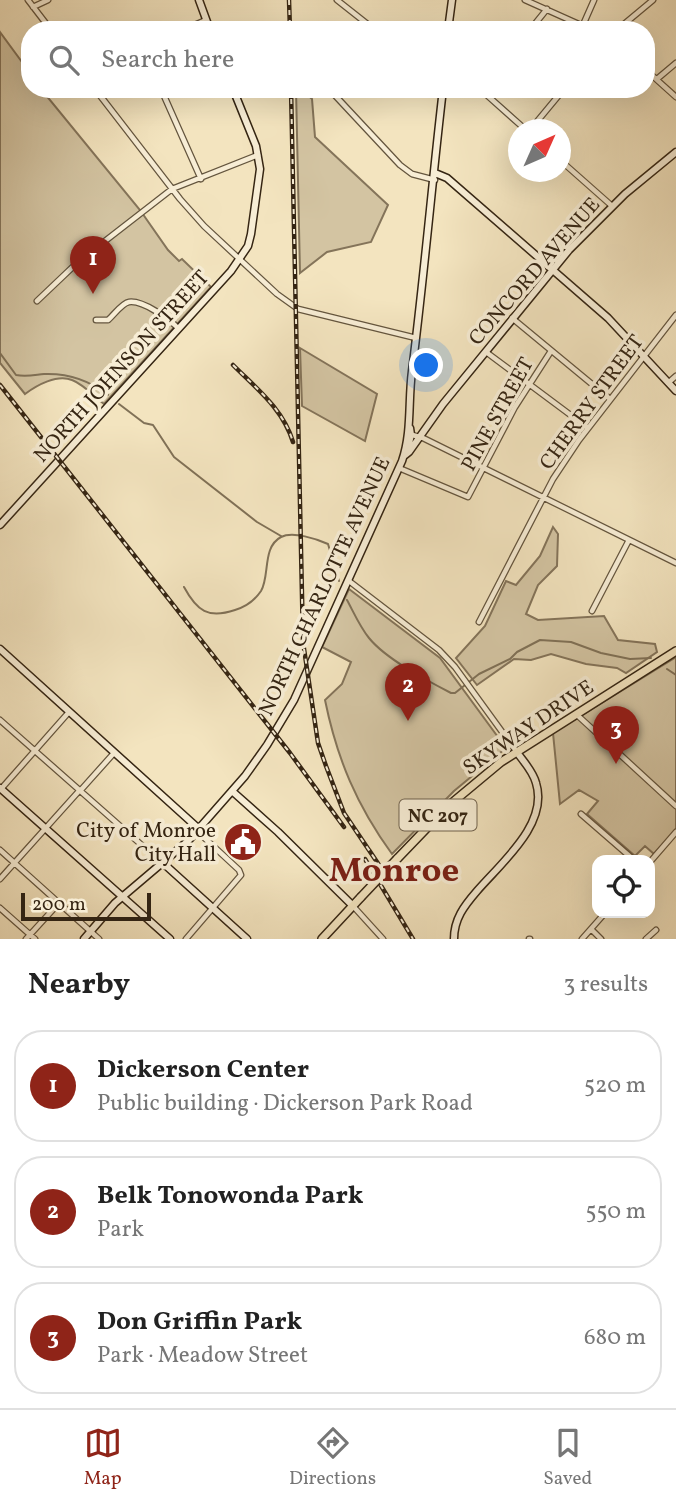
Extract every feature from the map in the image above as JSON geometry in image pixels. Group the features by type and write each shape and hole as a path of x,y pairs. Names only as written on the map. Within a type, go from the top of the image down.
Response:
{"main road":[{"path":"199,0 206,20"},
{"path":"449,21 452,0"},
{"path":"237,98 259,155 260,179 251,234 240,260"},
{"path":"416,338 442,98"},
{"name":"CONCORD AVENUE","path":"404,456 409,452 412,435 486,352 551,270 612,206 674,157"},
{"path":"435,176 447,177 608,318 676,391"},
{"name":"NORTH JOHNSON STREET","path":"0,526 240,260"},
{"name":"NORTH CHARLOTTE AVENUE","path":"84,939 122,896 198,830 261,754 285,718 349,581 412,435 410,389 416,338"},
{"path":"0,649 198,830"},
{"name":"SKYWAY DRIVE","path":"353,905 447,807 516,751 676,652"},
{"path":"454,939 457,921 465,905 523,837 538,812 536,783 516,751"},
{"path":"0,789 170,939"},
{"path":"232,791 353,905"},
{"path":"163,863 247,939"},
{"name":"NC 207","path":"322,939 353,905"}],"street":[{"path":"29,0 44,21"},
{"path":"33,7 48,0"},
{"path":"337,0 364,21"},
{"path":"525,0 574,21"},
{"path":"585,21 594,0"},
{"path":"628,21 653,0"},
{"path":"537,21 547,9"},
{"path":"676,63 657,79 676,97"},
{"path":"102,98 204,226 298,309 416,338"},
{"path":"165,98 201,179"},
{"path":"337,98 400,165 412,174 435,176"},
{"path":"491,98 515,119"},
{"path":"538,119 556,98"},
{"path":"37,301 78,262 172,189 259,155"},
{"path":"571,169 612,206"},
{"path":"96,320 108,320 124,304 132,302 162,315 178,328"},
{"name":"CHERRY STREET","path":"479,622 554,479 588,428 676,316"},
{"path":"512,318 610,399"},
{"name":"PINE STREET","path":"399,468 466,498 484,470 529,384 551,351"},
{"path":"486,352 588,428"},
{"path":"668,383 676,376"},
{"path":"412,435 676,563"},
{"path":"592,611 629,540"},
{"path":"349,581 432,643 459,674 516,751"},
{"path":"0,789 69,712"},
{"path":"575,714 676,806"},
{"path":"0,720 163,863"},
{"path":"0,879 114,752"},
{"path":"581,814 628,855"},
{"path":"186,939 240,878 240,872 198,830"},
{"path":"655,856 676,832"},
{"path":"0,850 99,939"},
{"path":"28,937 59,903"},
{"path":"353,905 383,939"},
{"path":"0,908 28,937 35,939"},
{"path":"582,939 601,918"},
{"path":"591,929 601,939"},
{"path":"646,939 656,930"}],"shaded area":[{"path":"0,32 21,61 21,98 48,98 140,210 168,250 179,261 182,259 211,287 104,404 80,384 60,378 47,381 25,394 0,363"},
{"path":"296,98 311,98 315,137 388,205 371,242 327,252 300,273"},
{"path":"300,348 377,394 365,441 302,406"},
{"path":"553,527 558,534 557,566 538,585 526,614 538,620 604,616 618,640 655,644 657,652 626,673 617,668 586,664 551,654 531,660 514,659 477,685 456,658 485,626 506,581 516,585 540,556"},
{"path":"349,589 440,658 506,748 454,791 392,854 368,818 350,781 325,700 342,684 351,662 322,647"},
{"path":"676,657 676,830 654,854 645,846 634,855 587,814 598,801 579,790 560,804 553,733"}],"waterway":[{"path":"0,353 16,375 70,376 94,385 108,395"},
{"path":"119,404 144,423 153,425 174,457 257,522 281,536"},
{"path":"184,587 204,611 217,614 242,607 261,591 271,548 286,535 298,535 328,544 339,581"},
{"path":"347,600 376,646 407,668 451,693 540,640 571,642 601,653 630,659 651,658"},
{"path":"667,669 676,675"}],"railway":[{"path":"289,0 290,21"},
{"path":"291,98 303,642 318,743 344,813 379,865 369,850"},
{"path":"233,365 276,409 293,442"},
{"path":"0,385 290,753 344,827"},
{"path":"365,859 413,939"}],"place":[{"name":"Dickerson Center","path":"93,294"},
{"name":"Belk Tonowonda Park","path":"408,721"},
{"name":"Don Griffin Park","path":"616,764"},
{"name":"City of Monroe City Hall","path":"243,842"}],"district":[{"name":"Monroe","path":"394,869"}]}
